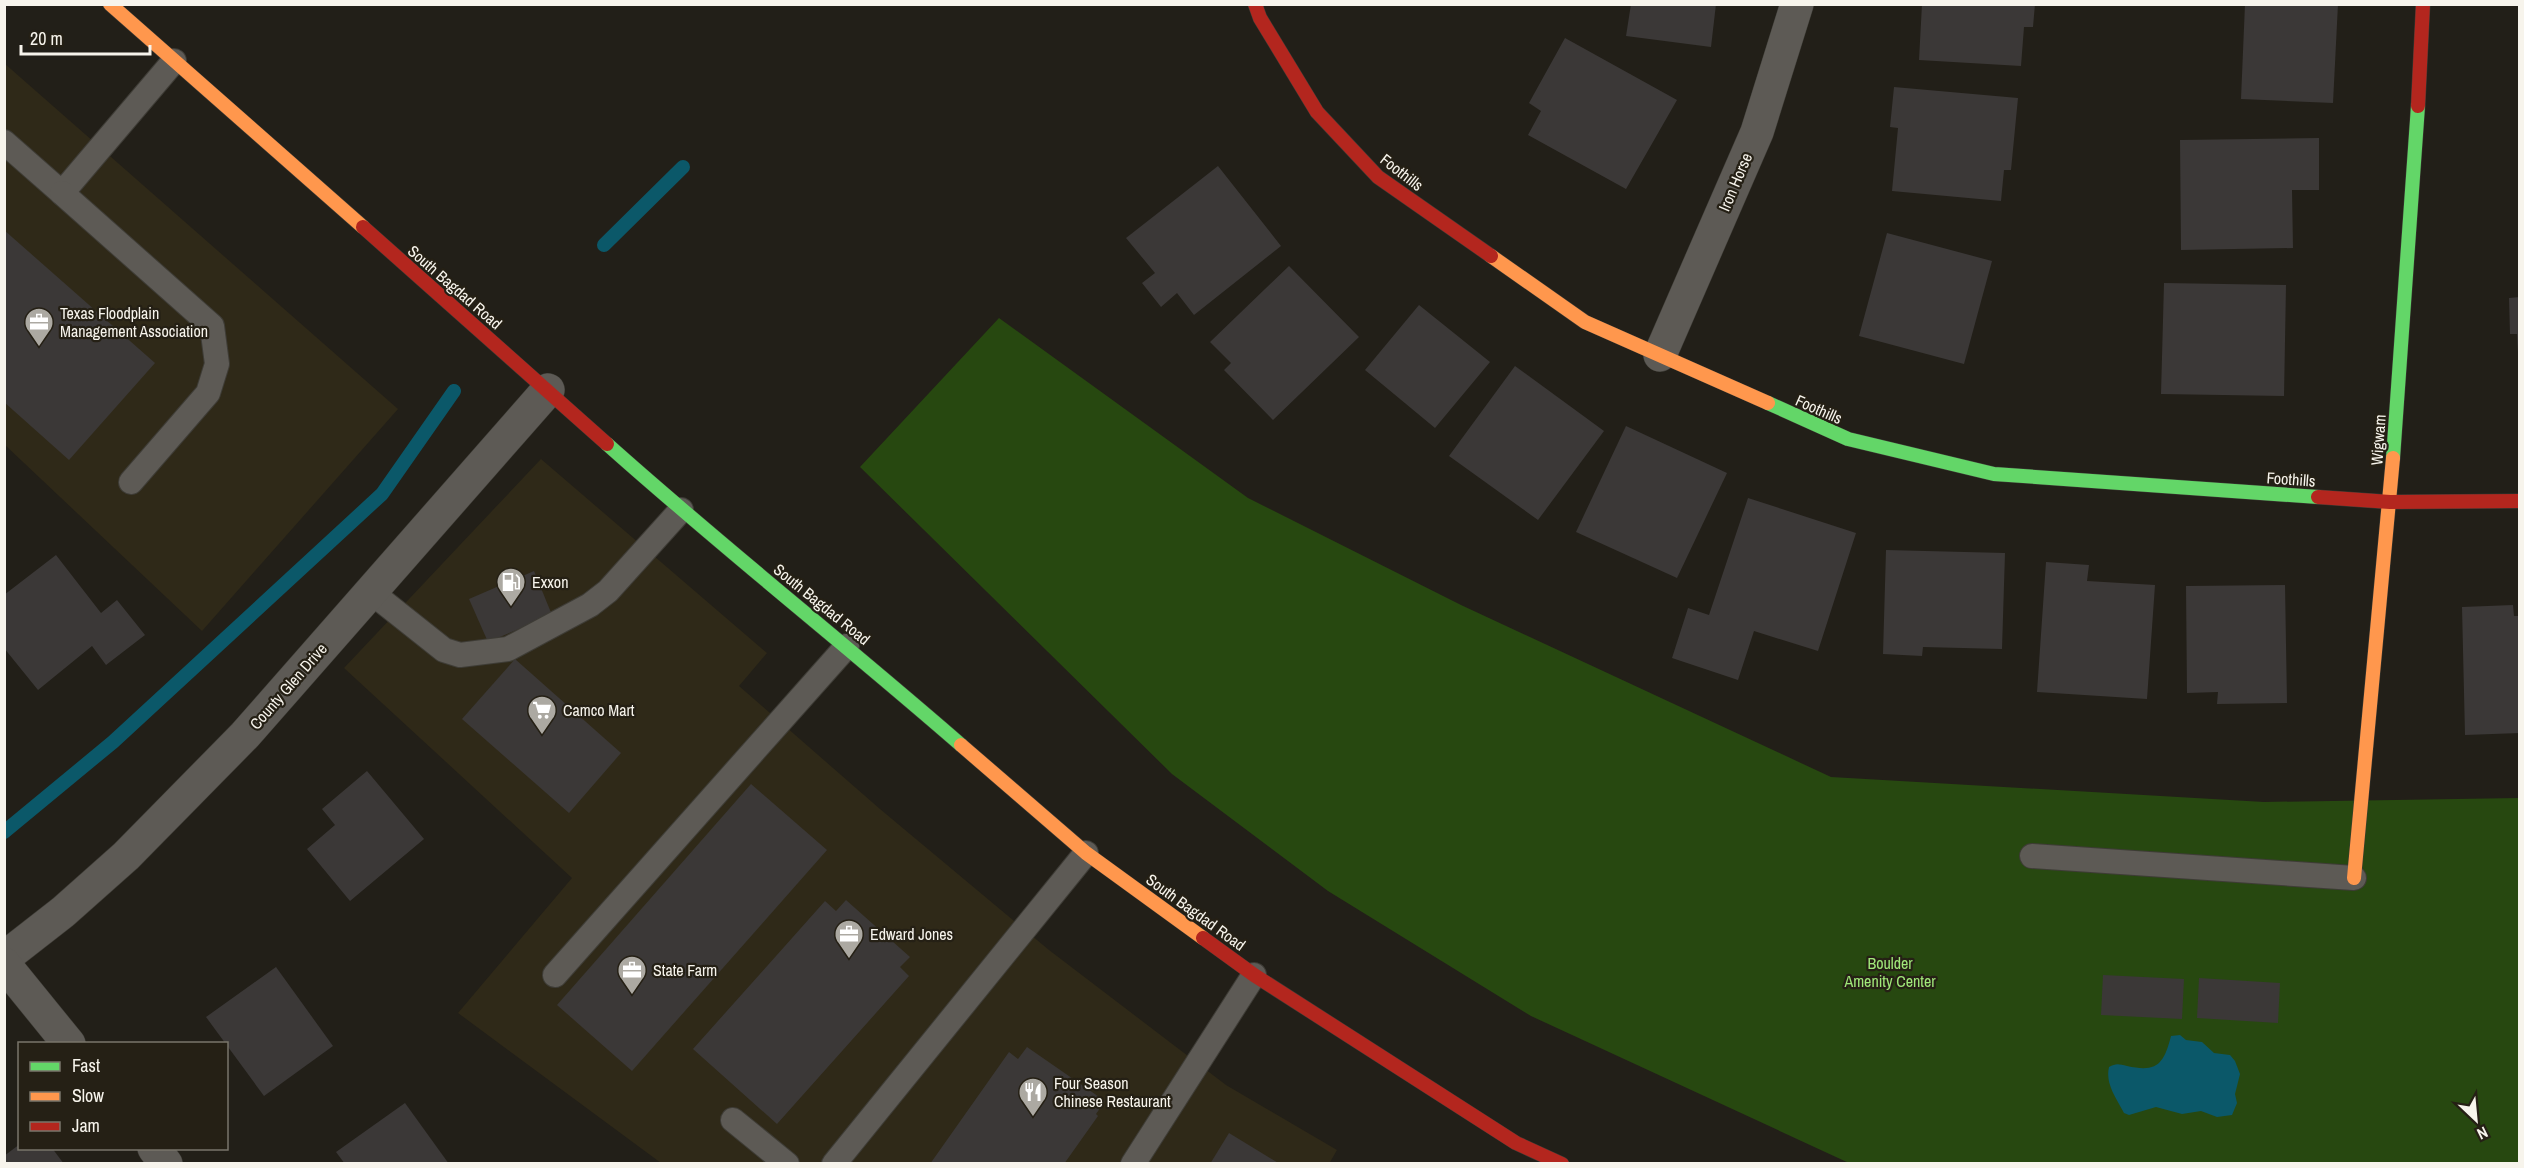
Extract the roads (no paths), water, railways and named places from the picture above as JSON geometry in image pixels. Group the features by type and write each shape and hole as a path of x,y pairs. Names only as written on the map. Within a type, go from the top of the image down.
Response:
{"street":[{"name":"South Bagdad Road","path":"110,4 681,510 847,646 1086,853 1254,975 1516,1143 1562,1164"},
{"name":"Foothills","path":"1255,4 1260,18 1317,112 1378,177 1585,322 1848,440 1994,474 2390,502 2520,501"},
{"name":"Iron Horse","path":"1660,355 1757,132 1797,4"},
{"name":"Wigwam","path":"2354,878 2390,502 2423,4"},
{"name":"County Glen Drive","path":"4,958 63,912 126,856 245,735 548,390"},
{"path":"4,964 67,1042"},
{"path":"155,1150 166,1164"}],"lane":[{"path":"62,193 174,61"},
{"path":"4,142 212,326 217,364 208,393 131,482"},
{"path":"371,592 444,651 460,655 508,648 590,605 608,591 681,510"},
{"path":"555,975 847,646"},
{"path":"834,1164 1086,853"},
{"path":"2032,856 2354,878"},
{"path":"1133,1164 1254,975"},
{"path":"734,1120 787,1164"}],"water":[{"path":"2180,1035 2186,1040 2202,1042 2214,1053 2230,1055 2235,1061 2240,1074 2235,1094 2237,1103 2232,1115 2217,1117 2201,1111 2182,1114 2156,1107 2129,1115 2124,1113 2110,1085 2109,1067 2118,1064 2138,1068 2153,1067 2166,1053 2171,1036"}],"waterway":[{"path":"604,245 683,167"},
{"path":"4,832 113,742 382,494 454,391"}],"place":[{"name":"Texas Floodplain Management Association","path":"39,348"},
{"name":"Exxon","path":"511,608"},
{"name":"Camco Mart","path":"542,736"},
{"name":"Edward Jones","path":"849,960"},
{"name":"State Farm","path":"632,996"},
{"name":"Four Season Chinese Restaurant","path":"1033,1118"}],"park label":[{"name":"Boulder Amenity Center","path":"1890,972"}]}
